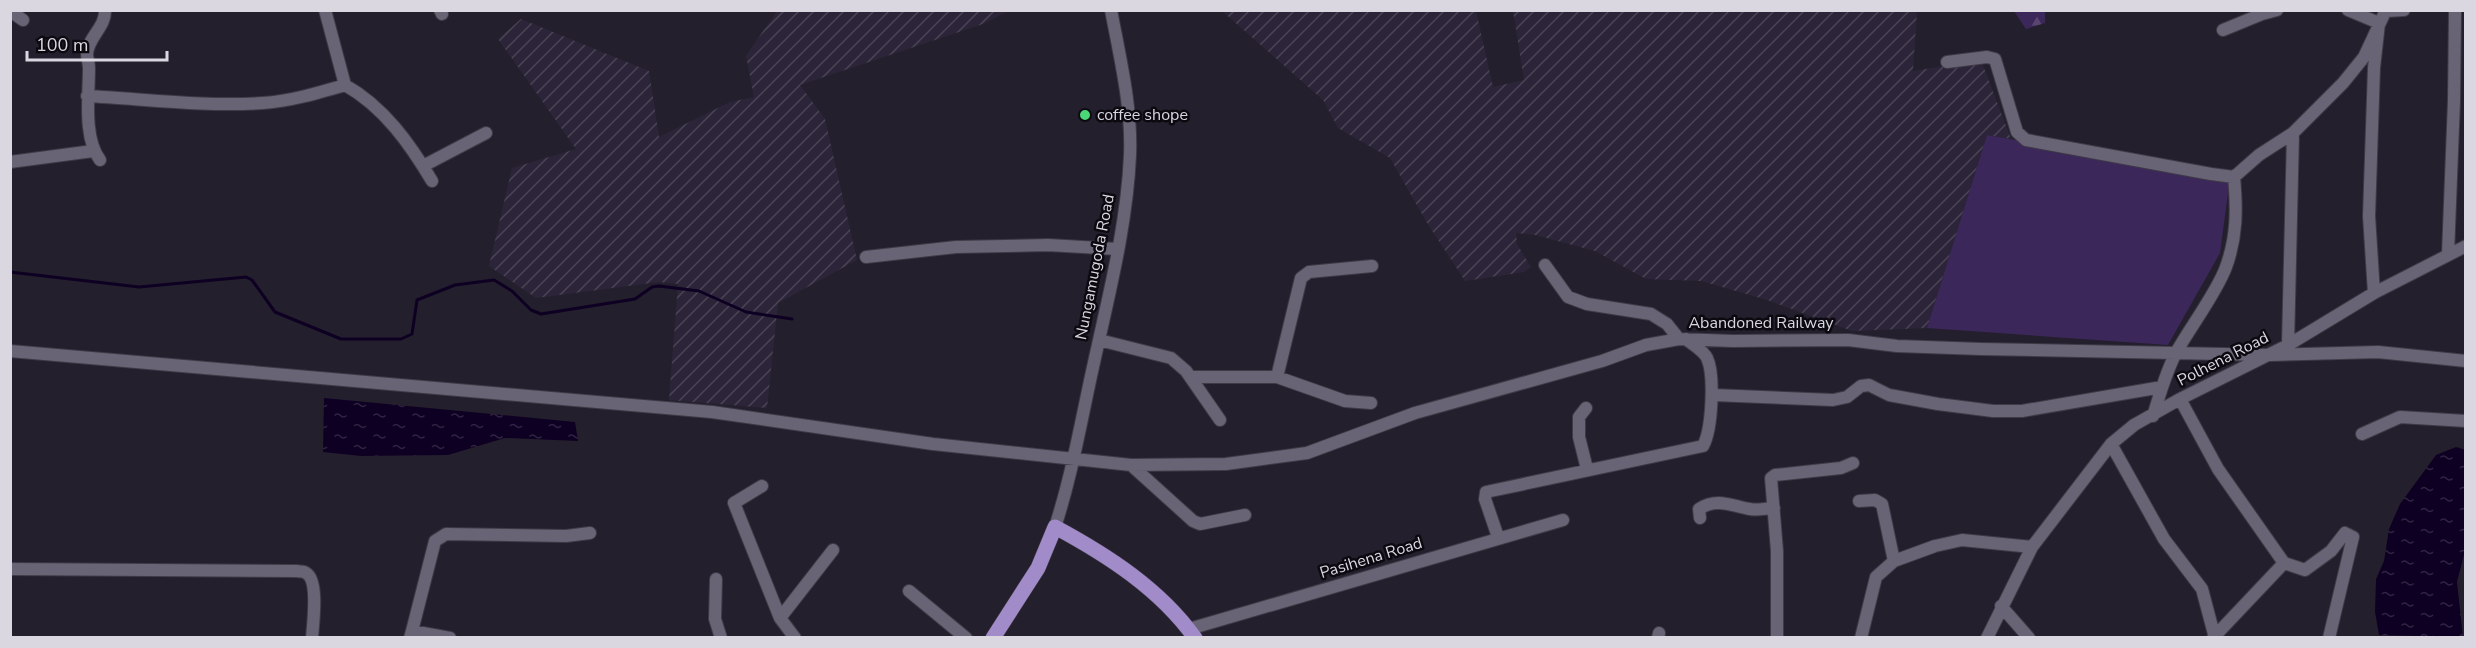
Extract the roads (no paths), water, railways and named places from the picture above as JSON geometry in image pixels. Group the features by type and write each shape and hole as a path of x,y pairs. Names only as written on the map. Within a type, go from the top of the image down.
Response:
{"main road":[{"path":"993,638 1038,568 1055,527 1099,551 1139,580 1192,633"}],"street":[{"path":"10,162 96,156 87,96 89,65 87,54 92,38 105,18 105,10"},
{"path":"325,10 345,85 393,124 432,181"},
{"name":"Nungamugoda Road","path":"1055,527 1068,489 1099,340 1117,249 1130,154 1126,95 1112,10"},
{"path":"2223,30 2261,12 2277,10"},
{"path":"2348,10 2379,23"},
{"path":"1947,62 1986,57 1995,59 2017,132 2026,140 2234,177 2259,155 2293,133 2343,82 2364,57 2386,11 2404,10"},
{"path":"2448,254 2456,10"},
{"path":"10,11 23,20"},
{"path":"2374,293 2369,216 2374,69 2379,23"},
{"path":"87,96 235,104 266,103 310,95 345,85"},
{"path":"423,166 486,133"},
{"path":"2288,345 2293,133"},
{"path":"2153,416 2176,353 2225,269 2235,233 2237,212 2234,177"},
{"path":"866,257 956,247 1048,245 1117,249"},
{"name":"Polhena Road","path":"1987,638 2032,546 2110,444 2134,425 2180,399 2270,355 2374,293 2466,246"},
{"path":"1498,537 1485,499 1486,492 1703,446 1707,439 1714,394 1707,357 1667,324 1651,314 1587,304 1568,297 1545,265"},
{"path":"1278,377 1301,278 1309,272 1372,266"},
{"name":"Abandoned Railway","path":"10,351 712,412 933,444 1075,457 1131,465 1226,464 1306,453 1415,413 1602,361 1646,345 1683,339 1848,340 1897,346 1981,350 2270,355 2378,352 2466,361"},
{"path":"1099,340 1171,358 1190,377 1220,420"},
{"path":"1190,377 1278,377 1345,401 1371,403"},
{"path":"1714,394 1833,400 1847,397 1861,386 1869,385 1889,395 1938,404 1994,411 2022,411 2162,387"},
{"path":"2180,399 2218,469 2284,563 2305,570 2331,551 2344,533 2353,537 2329,638"},
{"path":"1586,408 1578,417 1579,437 1587,469"},
{"path":"2362,434 2400,417 2466,421"},
{"path":"2110,444 2164,539 2202,589 2215,637"},
{"path":"1777,638 1777,551 1772,476 1840,468 1853,463"},
{"path":"1131,465 1193,521 1200,524 1245,515"},
{"path":"762,486 734,503 780,618 795,638"},
{"path":"1859,501 1875,500 1882,504 1894,561"},
{"path":"1700,518 1699,509 1708,504 1728,502 1751,510 1774,508"},
{"name":"Pasihena Road","path":"1192,633 1498,537 1563,520"},
{"path":"450,638 411,634 435,541 446,534 566,536 590,532"},
{"path":"1861,638 1876,577 1894,561 1935,546 1962,540 2032,546"},
{"path":"780,618 833,550"},
{"path":"2215,637 2284,563"},
{"path":"10,569 297,571 306,573 312,579 314,591 312,638"},
{"path":"716,579 715,619 722,638"},
{"path":"909,591 966,638"},
{"path":"2001,606 2029,638"}],"water":[{"path":"324,398 575,422 578,441 505,438 448,455 361,456 323,452"},
{"path":"2456,447 2466,450 2465,551 2457,582 2463,637 2379,635 2375,612 2376,579 2384,561 2389,529 2400,504 2436,455"}],"waterway":[{"path":"10,272 139,287 246,277 252,280 275,312 341,339 401,339 412,334 417,300 455,285 494,280 512,291 531,310 541,314 635,299 652,287 659,286 699,291 746,312 792,319"}],"place":[{"name":"coffee shope","path":"1085,115"}]}
